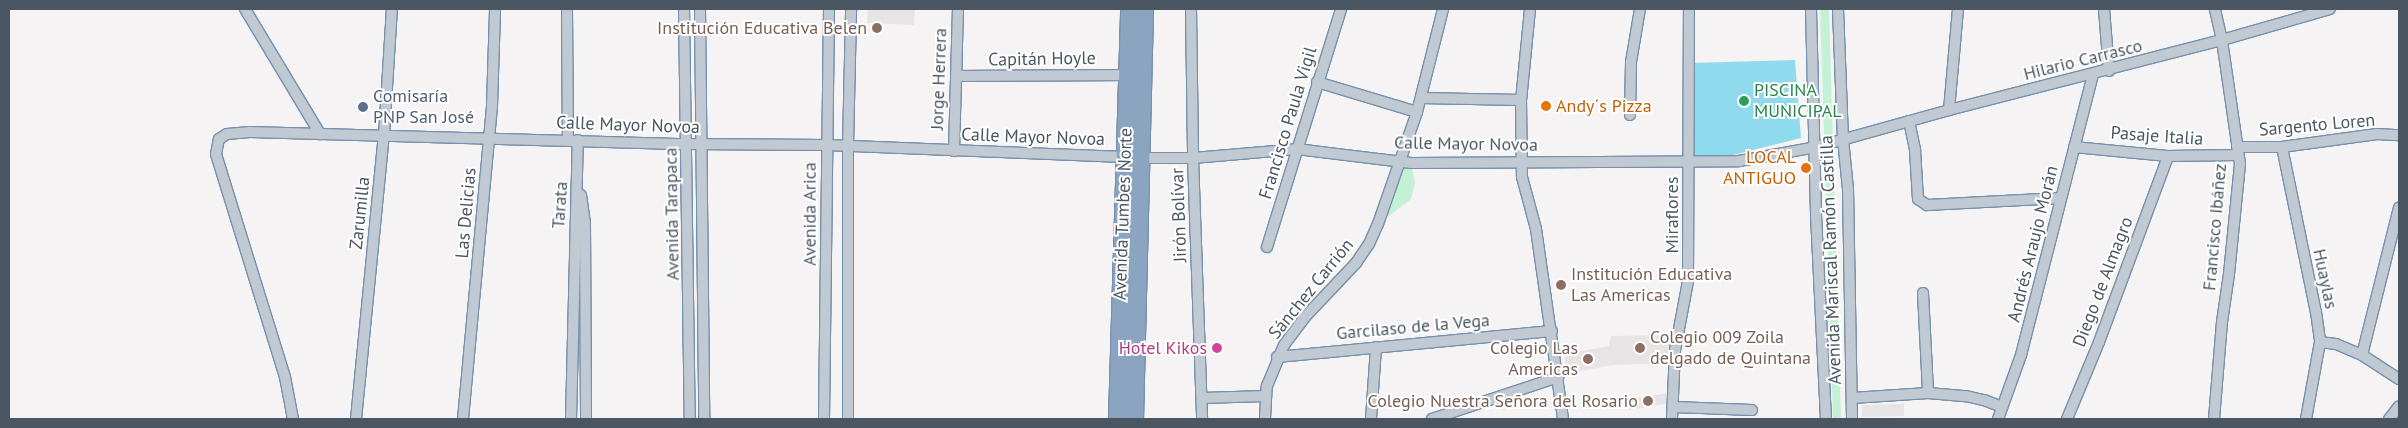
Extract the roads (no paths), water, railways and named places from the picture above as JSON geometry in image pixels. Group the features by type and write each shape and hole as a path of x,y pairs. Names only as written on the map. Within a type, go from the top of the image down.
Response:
{"highway":[{"name":"Avenida Tumbes Norte","path":"1130,9 1128,75 1133,157 1134,419"},
{"name":"Avenida Tumbes Norte","path":"1118,419 1133,157 1144,9"}],"street":[{"path":"245,9 320,134"},
{"name":"Zarumilla","path":"356,419 384,135 392,9"},
{"name":"Las Delicias","path":"463,419 489,138 495,9"},
{"path":"567,9 573,140 578,174"},
{"name":"Avenida Tarapaca","path":"684,9 690,419"},
{"path":"700,9 704,419"},
{"name":"Avenida Arica","path":"824,419 829,9"},
{"path":"848,419 848,146 851,9"},
{"name":"Jorge Herrera","path":"954,151 958,9"},
{"name":"Jirón Bolívar","path":"1191,9 1193,158 1202,419"},
{"name":"Francisco Paula Vigil","path":"1267,247 1341,9"},
{"name":"Sánchez Carrión","path":"1265,419 1265,396 1270,374 1291,334 1350,270 1369,244 1378,224 1417,112 1443,9"},
{"path":"1530,9 1521,100 1522,177 1536,229 1563,419"},
{"path":"1630,115 1630,62 1640,9"},
{"name":"Miraflores","path":"1672,419 1675,350 1688,281 1689,9"},
{"name":"Avenida Mariscal Ramón Castilla","path":"1811,9 1816,147 1816,215 1826,419"},
{"name":"Avenida Mariscal Ramón Castilla","path":"1838,9 1843,139 1848,189 1852,419"},
{"path":"1949,110 1958,9"},
{"path":"2104,9 2109,71"},
{"name":"Francisco Ibáñez","path":"2214,419 2222,322 2229,274 2240,164 2222,40 2215,9"},
{"name":"Hilario Carrasco","path":"1843,139 1949,110 2109,71 2330,9"},
{"name":"Capitán Hoyle","path":"956,76 1128,75"},
{"name":"Andrés Araujo Morán","path":"1998,419 2021,355 2093,75"},
{"path":"1317,82 1417,112"},
{"path":"1421,98 1521,100"},
{"path":"1909,121 1915,150 1918,199 1927,204 2061,198"},
{"name":"Calle Mayor Novoa","path":"293,419 285,377 216,154 219,139 228,134 250,132 687,144 827,145 1193,158 1296,149 1412,163 1739,161 1816,147 1843,139"},
{"name":"Sargento Loren","path":"2238,151 2377,134 2399,135"},
{"name":"Pasaje Italia","path":"2074,147 2168,156 2238,151"},
{"name":"Huaylas","path":"2282,147 2316,312 2320,342 2306,419"},
{"name":"Diego de Almagro","path":"2066,419 2099,342 2168,156"},
{"name":"Tarata","path":"571,419 575,224 578,174"},
{"name":"Tarata","path":"578,174 585,224 586,419"},
{"path":"2362,356 2399,208"},
{"path":"1923,293 1928,393"},
{"name":"Garcilaso de la Vega","path":"1278,357 1552,331"},
{"path":"2320,342 2336,344 2362,356 2399,379"},
{"path":"1371,419 1376,347"},
{"path":"1432,419 1558,378"},
{"path":"1852,398 1928,393 1975,398 2002,407"},
{"path":"1202,398 1265,396"},
{"path":"2389,419 2399,406"},
{"path":"1673,407 1752,410"}],"water":[{"name":"PISCINA MUNICIPAL","path":"1795,60 1801,138 1733,155 1689,155 1690,63"}],"place":[{"name":"Institución Educativa Belen","path":"877,28"},
{"name":"PISCINA MUNICIPAL","path":"1744,101"},
{"name":"Andy´s Pizza","path":"1546,106"},
{"name":"Comisaría PNP San José","path":"363,107"},
{"name":"LOCAL ANTIGUO","path":"1806,168"},
{"name":"Institución Educativa Las Americas","path":"1561,285"},
{"name":"Hotel Kikos","path":"1217,348"},
{"name":"Colegio 009 Zoila delgado de Quintana","path":"1640,348"},
{"name":"Colegio Las Americas","path":"1588,359"},
{"name":"Colegio Nuestra Señora del Rosario","path":"1648,401"}]}
